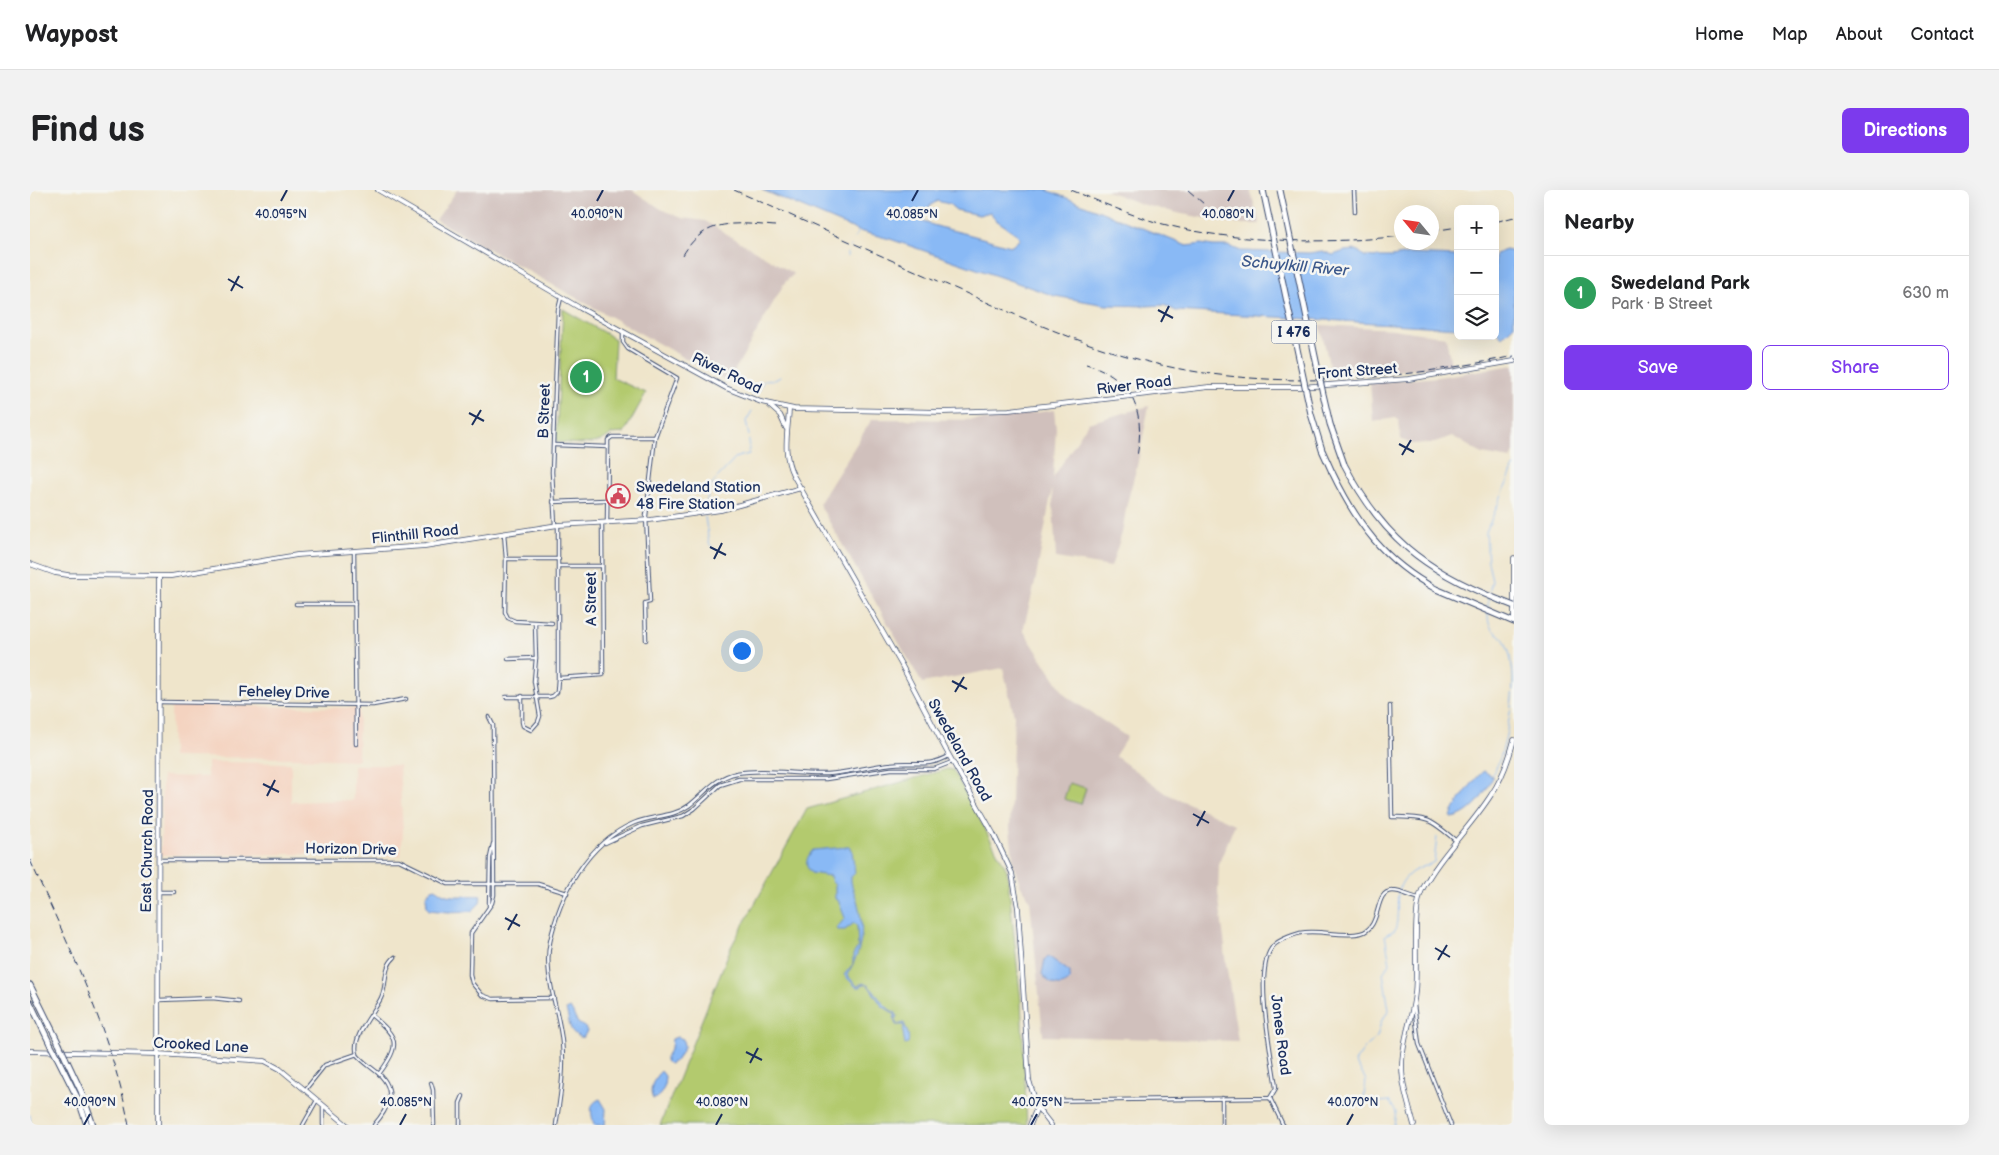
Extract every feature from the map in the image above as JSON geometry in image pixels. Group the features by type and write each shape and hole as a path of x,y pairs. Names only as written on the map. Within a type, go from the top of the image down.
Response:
{"highway":[{"name":"I 476","path":"1264,190 1313,420 1322,450 1356,518 1382,549 1424,582 1450,595 1514,620"},
{"name":"I 476","path":"1280,190 1330,424 1344,464 1365,502 1382,523 1414,555 1450,579 1514,606"},
{"path":"30,985 65,1057 93,1125"},
{"path":"30,1002 79,1102 87,1125"}],"street":[{"name":"River Road","path":"378,190 623,332 726,388 768,404 816,410 980,411 1074,404 1200,388"},
{"path":"1354,190 1354,212"},
{"name":"B Street","path":"558,678 559,559 553,502 558,310 561,297"},
{"path":"623,332 623,342 628,349 677,378 655,437 646,521 650,602 646,603 646,640"},
{"name":"Front Street","path":"1200,388 1300,387 1409,379 1514,361"},
{"path":"768,404 780,415 786,429"},
{"name":"Swedeland Road","path":"789,408 785,444 788,461 801,488 894,650 949,756 993,833 1014,880 1024,982 1027,1068 1030,1088 1037,1106 1051,1125"},
{"path":"554,445 608,447 608,440 612,437 655,437"},
{"name":"A Street","path":"558,678 602,675 602,566 608,447"},
{"name":"Flinthill Road","path":"30,564 48,571 68,575 159,577 297,555 418,547 556,525 646,521 721,510 801,488"},
{"path":"553,502 606,500"},
{"path":"504,534 506,559 505,612 508,618 515,621 552,623"},
{"path":"354,551 356,744"},
{"path":"1514,558 1514,620"},
{"path":"506,559 559,559"},
{"path":"559,566 602,566"},
{"name":"East Church Road","path":"158,1125 159,577"},
{"path":"296,604 354,604"},
{"path":"522,696 523,726 531,730 538,722 540,716 534,681 536,658 535,623"},
{"path":"508,659 536,658"},
{"path":"506,697 553,696 557,692 558,678"},
{"name":"Feheley Drive","path":"160,702 381,704 406,698"},
{"path":"1390,706 1392,817 1425,818 1435,823 1456,840"},
{"path":"489,717 492,725 494,897 470,935 470,975 475,989 482,995 493,999 554,998"},
{"path":"1414,1125 1403,1082 1402,1067 1403,1044 1413,1004 1417,962 1417,908 1419,898 1423,888 1456,840 1495,789 1504,770 1514,740"},
{"path":"556,1125 563,1060 561,1037 548,972 548,952 567,893 580,868 602,845 616,832 633,823 680,811 714,782 733,774 753,772 832,773 890,764 931,764 949,756"},
{"path":"602,845 642,826 680,817 691,811 720,785 739,779 826,780 891,769 934,769 953,762"},
{"path":"488,907 490,858 494,840"},
{"name":"Horizon Drive","path":"158,860 396,860 405,862 448,884 538,884 567,893"},
{"name":"Jones Road","path":"1035,1101 1270,1098 1276,1088 1263,987 1267,957 1270,949 1280,941 1301,933 1361,933 1371,928 1382,896 1385,893 1394,891 1419,898"},
{"path":"158,892 174,892"},
{"path":"374,1125 384,1113 388,1103 388,1088 379,1074 357,1054 355,1048 357,1039 383,994 387,966 395,957"},
{"path":"159,1000 212,998 239,1001"},
{"path":"1413,1004 1416,1032 1421,1050 1451,1125"},
{"path":"371,1015 387,1028 394,1040 392,1056 379,1074"},
{"name":"Crooked Lane","path":"30,1051 158,1054 265,1061 280,1069 347,1125"},
{"path":"305,1090 325,1065 357,1054"},
{"path":"431,1083 434,1125"},
{"path":"460,1125 460,1103 462,1096"},
{"path":"1222,1098 1222,1125"},
{"path":"1270,1098 1283,1125"},
{"path":"303,1125 317,1100"},
{"path":"323,1106 323,1125"},
{"path":"1030,1125 1037,1106"}],"shaded area":[{"path":"457,190 632,190 661,209 682,218 705,221 794,274 785,282 728,382 436,220"},
{"path":"1105,190 1250,190 1260,224 1238,224 1182,214 1141,204"},
{"path":"1320,325 1393,329 1446,337 1451,365 1367,374 1366,366 1330,368"},
{"path":"1514,365 1514,452 1511,459 1482,454 1452,436 1433,443 1411,444 1401,439 1399,421 1395,418 1373,422 1370,383 1438,377"},
{"path":"1149,406 1122,533 1111,567 1056,558 1052,489 1035,583 1023,630 1066,696 1127,737 1115,756 1167,794 1235,824 1219,863 1218,892 1224,951 1238,1041 1043,1036 1030,900 1020,884 1014,866 1010,829 1014,715 1003,668 922,683 819,504 872,419 987,420 1054,410 1056,429 1053,478 1088,423"},
{"path":"171,705 359,708 358,760 172,757"},
{"path":"207,762 291,763 291,802 353,800 353,765 399,765 403,831 401,856 288,854 162,855 162,776 207,777"}],"green space":[{"path":"563,309 615,339 613,378 646,393 624,433 611,434 592,443 556,442"},
{"path":"947,769 953,770 1007,870 1021,1001 1027,1125 660,1125 731,947 807,809"},
{"path":"1069,783 1086,788 1081,804 1064,799"}],"water":[{"name":"Schuylkill River","path":"762,190 1047,190 1187,246 1202,244 1228,246 1241,251 1309,253 1322,251 1333,255 1357,250 1364,256 1376,257 1409,254 1454,256 1454,328 1176,311 1164,305 1106,305 1055,296 890,239 859,231","holes":["937,201 949,204 956,210 979,215 990,212 996,220 1018,235 1020,239 1012,246 934,225 918,220 915,217"]},
{"path":"1506,250 1514,252 1514,325 1502,337 1499,334 1499,253"},
{"path":"1484,771 1493,777 1482,797 1471,809 1451,818 1465,793"},
{"path":"849,847 852,851 855,873 851,877 851,881 860,911 862,930 859,948 853,964 853,955 858,947 857,926 854,923 845,930 836,929 845,918 838,900 835,899 835,885 830,876 811,873 807,864 807,859 813,850"},
{"path":"436,888 440,892 451,896 481,896 480,903 472,911 449,912 429,910 426,896 432,889"},
{"path":"1048,956 1070,972 1070,980 1062,985 1048,981 1042,974 1045,959"},
{"path":"853,964 847,975 857,986 863,983 866,985 862,984 861,987 856,987 844,975"},
{"path":"869,987 890,1010 896,1013 895,1020 897,1025 894,1020 895,1014 882,1006"},
{"path":"570,1008 578,1023 587,1031 583,1038 575,1034 571,1028 566,1010"},
{"path":"904,1023 909,1041 908,1044 905,1045 904,1025 897,1025"},
{"path":"677,1037 683,1039 684,1047 677,1060 669,1064 666,1061 666,1057 671,1048 672,1039"},
{"path":"661,1071 665,1076 664,1088 657,1098 653,1099 651,1092 652,1084"},
{"path":"600,1099 606,1109 605,1125 594,1125 592,1107"}],"waterway":[{"path":"854,239 859,231"},
{"path":"758,392 764,381 775,380 780,377"},
{"path":"749,436 746,421 752,411"},
{"path":"705,510 709,490 716,479 737,457 749,454 749,440"},
{"path":"1489,593 1492,581 1488,562 1486,532 1514,467"},
{"path":"705,517 709,543 712,547"},
{"path":"1488,597 1488,608"},
{"path":"1488,612 1488,620 1492,629 1501,636 1508,648 1513,673 1511,703 1504,746 1496,769 1491,775"},
{"path":"1394,1125 1396,1112 1389,1101 1369,1103 1364,1097 1366,1080 1355,1062 1365,1048 1377,1037 1381,1022 1389,1010 1383,973 1390,963 1385,935 1395,930 1398,892 1405,879 1412,872 1434,862 1437,837"},
{"path":"30,1115 31,1125"}],"railway":[{"path":"734,190 1061,334 1117,353 1175,368 1217,375 1260,379 1345,379 1430,371 1514,356"},
{"path":"1071,190 1145,219 1198,232 1255,239 1315,241 1394,237"},
{"path":"1188,190 1204,204"},
{"path":"1499,221 1514,217"},
{"path":"683,255 701,234 712,228 735,224 775,226"},
{"path":"1439,230 1454,228"},
{"path":"1086,364 1115,377 1132,398 1137,411 1139,425 1137,456"},
{"path":"30,860 74,957 100,1023 121,1090 129,1125"}],"place":[{"name":"Swedeland Park","path":"586,377"},
{"name":"Swedeland Station 48 Fire Station","path":"618,496"}]}
